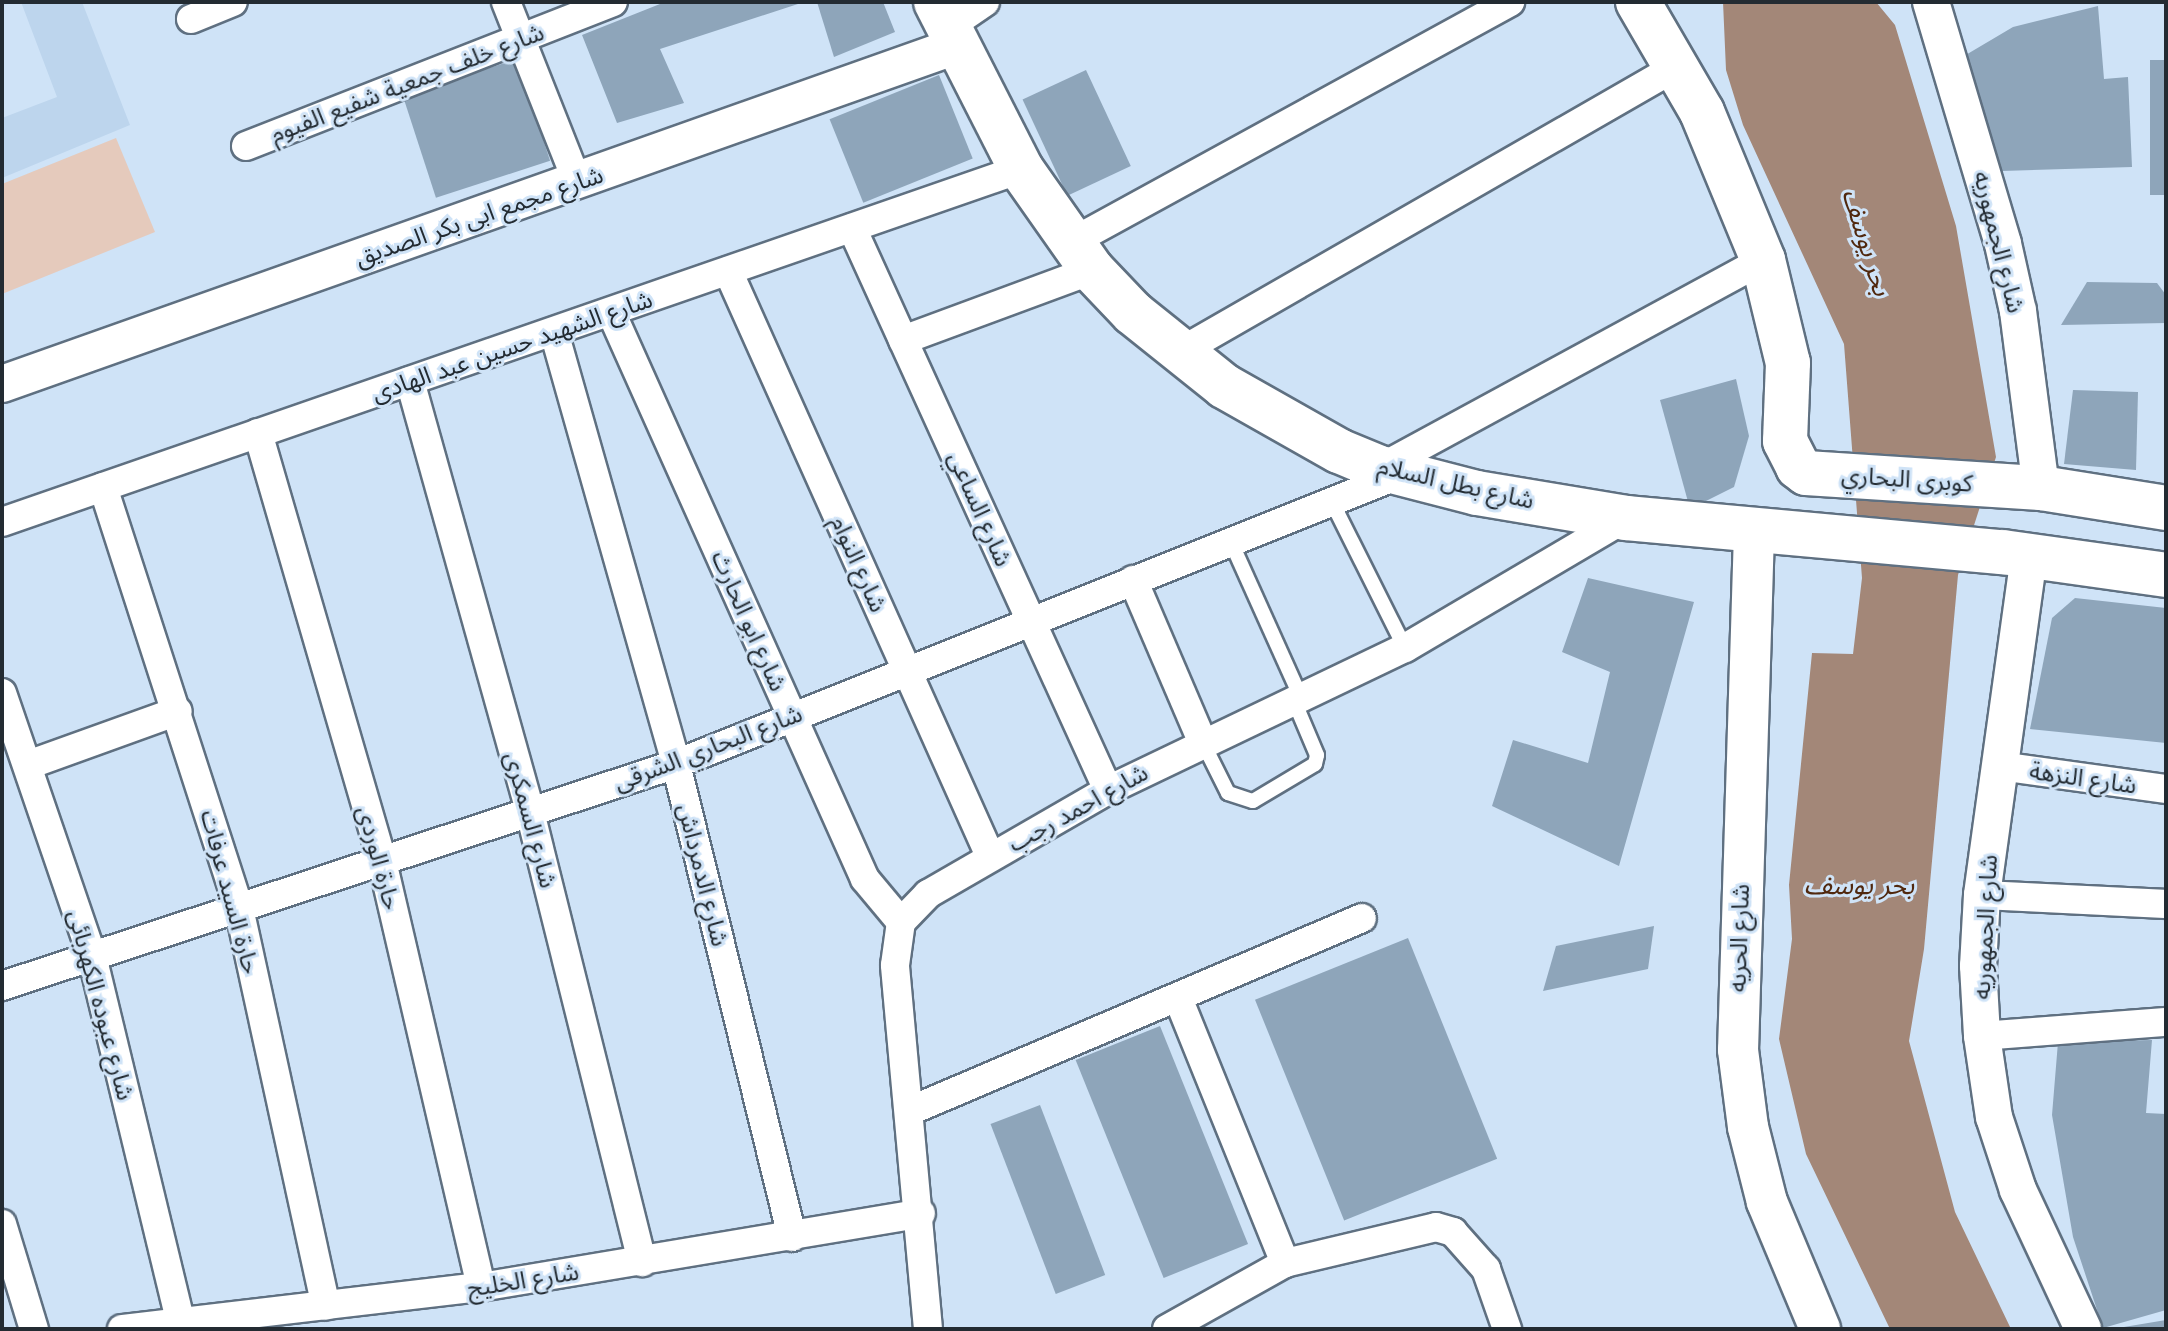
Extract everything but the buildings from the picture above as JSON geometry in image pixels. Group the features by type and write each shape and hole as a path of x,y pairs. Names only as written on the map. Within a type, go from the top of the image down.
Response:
{"main road":[{"path":"1638,2 1678,66 1763,260"},
{"name":"شارع بطل السلام","path":"946,25 1021,169 1081,256 1178,353 1279,421 1390,471 1626,518 1754,533 2016,554"},
{"name":"كوبرى البحاري","path":"1763,260 1788,363 1785,441 1792,460 1806,473 2024,487"},
{"path":"2024,487 2166,508"},
{"name":"شارع الحريه","path":"1754,533 1738,1050 1748,1127 1767,1202 1820,1329"},
{"path":"2016,554 2166,575"}],"street":[{"path":"191,19 233,2"},
{"path":"506,2 577,181"},
{"name":"شارع خلف جمعية شفيع الفيوم","path":"246,146 613,2"},
{"path":"946,25 985,2"},
{"path":"903,340 1081,256 1510,2"},
{"name":"شارع الجمهوريه","path":"1931,2 2003,244 2018,311 2024,487"},
{"name":"شارع مجمع ابى بكر الصديق","path":"2,384 577,181 946,25"},
{"path":"1178,353 1678,66"},
{"name":"شارع الشهيد حسين عبد الهادى","path":"2,522 1021,169"},
{"name":"شارع الساعي","path":"852,228 1108,790"},
{"name":"شارع البحاري الشرقى","path":"2,986 676,764 1332,502 1763,260"},
{"name":"شارع النوام","path":"728,271 990,856"},
{"name":"شارع ابو الحارث","path":"611,312 865,879 901,922"},
{"name":"شارع الدمرداش","path":"554,332 676,764 792,1237"},
{"name":"شارع السمكرى","path":"410,381 530,812 642,1262"},
{"name":"حارة الوردى","path":"258,433 382,861 481,1287"},
{"name":"حارة السيد عرفات","path":"103,487 178,711 239,908 326,1306"},
{"name":"شارع احمد رجب","path":"901,922 928,894 1108,790 1405,648 1626,518"},
{"name":"شارع الجمهوريه","path":"2016,554 2000,766 1982,895 1982,1036 1994,1117 2018,1190 2083,1329"},
{"path":"1133,580 1203,743"},
{"name":"شارع عبوده الكهربائى","path":"2,693 92,956 181,1323"},
{"path":"28,765 178,711"},
{"name":"شارع النزهة","path":"2000,766 2166,789"},
{"path":"1982,895 2166,904"},
{"path":"912,1110 1362,918"},
{"path":"901,922 895,965 912,1110 928,1329"},
{"path":"1178,998 1285,1263"},
{"path":"1982,1036 2166,1022"},
{"name":"شارع الخليج","path":"122,1329 481,1287 921,1213"},
{"path":"2,1224 34,1329"},
{"path":"1167,1329 1285,1263 1436,1227 1453,1232 1486,1269 1507,1329"}],"lane":[{"path":"1332,502 1405,648"},
{"path":"1203,743 1228,793 1253,801 1315,764 1317,755 1298,701 1231,542"}],"shaded area":[{"path":"21,2 82,2 130,125 2,178 2,118 57,97"},
{"path":"116,138 155,232 2,294 2,184"}],"water":[{"name":"بحر يوسف","path":"1723,2 1876,2 1895,25 1956,226 1996,457 1958,575 1924,949 1909,1041 1955,1212 2011,1329 1890,1329 1806,1154 1779,1039 1792,939 1789,885 1812,653 1853,654 1862,578 1844,344 1743,125 1726,70"}]}
